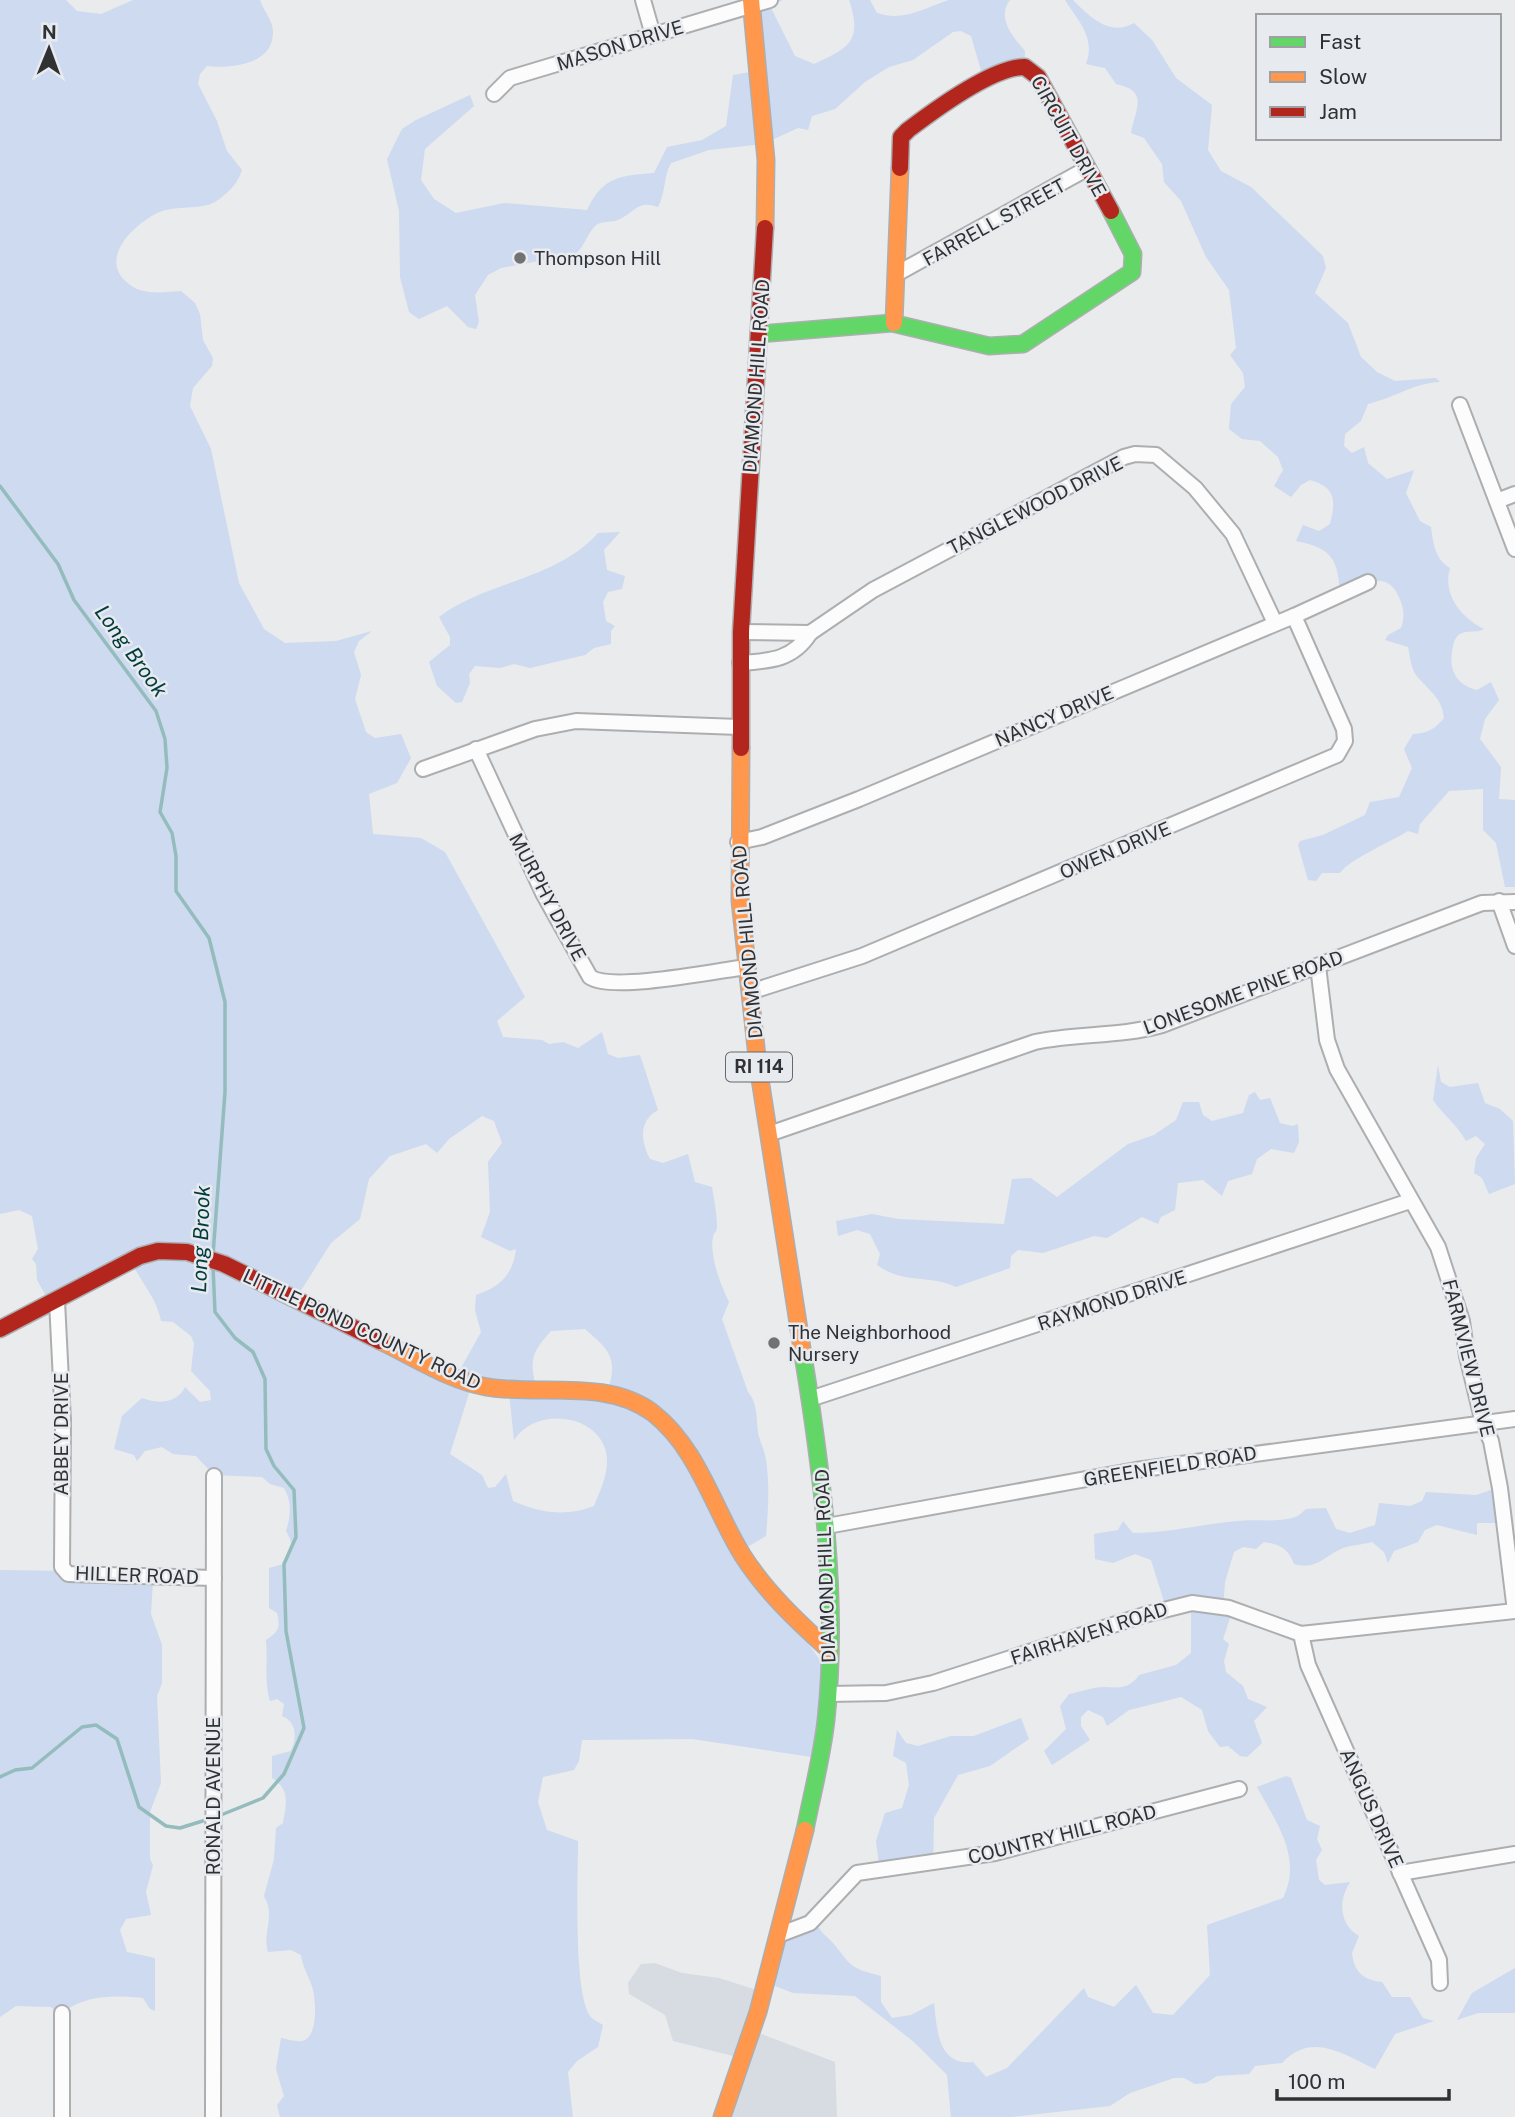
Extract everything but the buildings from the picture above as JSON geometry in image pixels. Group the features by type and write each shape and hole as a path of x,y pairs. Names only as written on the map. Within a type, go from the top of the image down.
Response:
{"main road":[{"name":"DIAMOND HILL ROAD","path":"722,2117 781,1934 815,1794 828,1694 829,1650 827,1525 813,1398 769,1134 746,967 738,842 741,632 764,264 766,160 751,2"},
{"name":"CIRCUIT DRIVE","path":"759,334 894,323 986,347 1015,346 1023,344 1132,272 1133,254 1038,77 1030,68 1020,67 999,74 916,122 901,137 898,273 894,323"},
{"name":"LITTLE POND COUNTY ROAD","path":"0,1329 140,1256 158,1251 187,1252 223,1264 465,1382 496,1391 600,1393 643,1406 670,1430 683,1448 744,1558 775,1597 829,1650"}],"street":[{"path":"643,0 653,35"},
{"name":"MASON DRIVE","path":"494,94 509,79 751,2 770,0"},
{"name":"FARRELL STREET","path":"898,273 1087,168"},
{"path":"1460,405 1515,550"},
{"name":"TANGLEWOOD DRIVE","path":"740,663 779,659 802,646 810,633 892,579 1124,457 1146,453 1168,462 1224,522 1251,568 1275,623"},
{"path":"1497,501 1515,494"},
{"name":"NANCY DRIVE","path":"738,842 762,838 859,799 1294,616 1368,582"},
{"name":"OWEN DRIVE","path":"750,992 862,956 1337,755 1345,741 1344,729 1294,616"},
{"path":"741,632 810,633"},
{"path":"423,769 535,729 576,721 738,727"},
{"name":"MURPHY DRIVE","path":"476,749 542,893 590,976 597,982 628,982 746,967"},
{"path":"1499,901 1515,946"},
{"name":"LONESOME PINE ROAD","path":"769,1134 1010,1049 1057,1037 1142,1031 1438,919 1499,901 1515,902"},
{"name":"FARMVIEW DRIVE","path":"1318,966 1327,1040 1336,1069 1438,1247 1449,1276 1462,1321 1483,1423 1491,1441 1500,1488 1515,1611"},
{"name":"RAYMOND DRIVE","path":"813,1398 1410,1201"},
{"name":"ABBEY DRIVE","path":"57,1301 63,1421 62,1567"},
{"name":"GREENFIELD ROAD","path":"827,1525 1136,1470 1442,1431 1515,1419"},
{"name":"RONALD AVENUE","path":"213,2117 214,1476"},
{"name":"HILLER ROAD","path":"62,1567 68,1574 214,1578"},
{"name":"FAIRHAVEN ROAD","path":"828,1694 886,1693 933,1683 1183,1604 1210,1604 1229,1608 1301,1633 1515,1611"},
{"name":"ANGUS DRIVE","path":"1301,1633 1308,1665 1439,1959 1440,1983"},
{"name":"COUNTRY HILL ROAD","path":"781,1934 810,1923 857,1874 995,1853 1239,1789"},
{"path":"1400,1873 1515,1854"},
{"path":"62,2013 62,2117"}],"shaded area":[{"path":"0,0 66,0 77,11 101,14 133,0 260,0 273,27 271,42 266,51 259,58 238,65 207,66 200,74 198,84 217,121 227,151 242,170 238,180 215,202 171,209 147,219 121,246 117,267 122,278 138,290 181,291 195,303 200,314 203,340 213,358 212,366 193,388 190,406 211,449 239,583 264,629 285,643 336,641 372,631 359,641 354,652 361,675 355,699 366,732 375,738 401,734 411,758 397,783 369,794 373,834 421,838 445,852 525,997 497,1021 503,1037 542,1040 549,1044 563,1042 578,1048 602,1032 608,1054 618,1058 640,1055 658,1110 644,1125 644,1145 650,1159 663,1163 688,1154 695,1182 712,1187 717,1227 712,1244 714,1261 729,1302 722,1319 755,1406 767,1470 766,1536 742,1550 822,1663 818,1758 692,1739 582,1740 579,1761 574,1770 543,1777 538,1802 547,1830 578,1841 581,1984 590,2016 603,2025 598,2047 577,2061 568,2072 573,2117 280,2117 277,2105 284,2096 276,2069 281,2038 302,2041 307,2038 314,2025 315,2008 312,1986 301,1955 291,1950 268,1952 269,1911 264,1896 274,1859 276,1828 283,1823 286,1804 282,1787 272,1778 272,1756 291,1751 295,1735 291,1722 282,1716 284,1704 277,1699 270,1701 267,1679 266,1640 276,1632 279,1622 277,1613 269,1608 269,1568 284,1564 290,1551 291,1544 286,1531 290,1514 288,1498 284,1488 270,1484 262,1477 214,1475 196,1456 173,1454 162,1447 145,1451 137,1461 134,1455 114,1449 122,1416 142,1398 154,1401 172,1400 182,1393 185,1387 200,1402 211,1400 210,1391 191,1371 194,1343 191,1336 173,1322 161,1321 153,1299 133,1265 51,1305 37,1280 36,1264 32,1259 38,1249 32,1216 19,1210 0,1214","holes":["482,1116 494,1121 502,1143 488,1162 490,1212 481,1237 510,1251 516,1249 512,1266 504,1279 476,1295 475,1310 481,1332 455,1379 295,1300 331,1243 360,1219 369,1179 390,1156 426,1144 437,1153 449,1139","585,1329 602,1345 612,1366 606,1397 537,1392 533,1359 551,1331","471,1387 509,1393 514,1440 524,1429 538,1422 568,1419 594,1432 603,1443 607,1464 594,1506 573,1512 553,1512 513,1501 506,1474 495,1487 488,1488 482,1475 450,1454"]},
{"path":"751,0 783,0 770,6 795,56 814,64 844,48 850,41 854,25 849,0 870,0 877,13 896,16 914,13 949,0 1010,0 1006,7 1005,20 1025,51 1024,74 985,84 971,36 961,31 953,32 913,60 889,67 865,82 835,109 812,116 808,130 798,128 763,144 709,150 671,163 658,207 641,206 617,220 597,225 575,254 501,268 488,275 475,295 479,322 476,329 468,327 447,306 419,319 409,312 400,277 399,211 387,159 402,129 470,95 474,106 425,149 421,180 434,199 456,213 504,203 587,210 599,190 606,184 622,177 654,173 667,147 702,140 726,126 733,75 757,71"},
{"path":"1065,0 1073,0 1086,13 1109,26 1117,28 1134,23 1152,40 1176,78 1212,105 1208,150 1221,171 1251,187 1323,256 1326,268 1315,293 1348,323 1361,357 1377,372 1395,381 1436,378 1440,382 1421,385 1368,404 1361,421 1345,434 1344,446 1352,453 1364,447 1368,463 1387,479 1414,470 1406,493 1420,521 1431,527 1438,555 1450,568 1448,578 1451,596 1468,619 1484,629 1458,635 1453,644 1451,661 1454,674 1463,684 1477,690 1491,682 1499,700 1485,719 1480,739 1501,767 1499,799 1515,800 1515,887 1505,887 1496,843 1483,830 1483,789 1449,791 1420,824 1418,834 1408,831 1361,857 1340,873 1322,873 1316,881 1308,880 1298,845 1300,841 1323,835 1365,815 1370,802 1399,797 1412,768 1404,749 1413,734 1431,730 1437,725 1444,718 1443,711 1437,699 1414,672 1408,647 1385,640 1388,635 1401,628 1403,620 1402,605 1394,588 1388,583 1372,581 1340,596 1338,574 1332,558 1319,548 1296,541 1303,525 1319,531 1330,524 1333,502 1329,491 1310,480 1301,485 1291,497 1274,486 1283,470 1278,457 1260,441 1242,439 1229,429 1231,404 1245,387 1243,373 1230,355 1236,348 1229,290 1206,257 1181,201 1164,182 1162,164 1144,138 1131,133 1137,96 1127,87 1116,84 1105,68 1086,64 1089,54 1087,37"},
{"path":"620,532 604,550 607,570 625,576 622,589 608,592 603,602 606,621 615,626 611,631 611,644 594,648 585,655 530,668 514,664 500,668 475,666 469,674 470,683 462,702 456,703 437,686 429,662 450,645 450,637 439,617 478,595 562,561 581,549 598,533"},
{"path":"1438,1065 1441,1082 1450,1087 1478,1083 1485,1103 1500,1109 1513,1121 1515,1184 1489,1194 1482,1178 1474,1173 1476,1158 1485,1144 1476,1136 1466,1141 1433,1100"},
{"path":"1255,1092 1260,1100 1270,1098 1280,1123 1292,1126 1298,1124 1299,1142 1294,1153 1271,1149 1257,1159 1252,1174 1228,1181 1222,1196 1203,1180 1178,1183 1175,1210 1161,1217 1158,1224 1142,1217 1107,1238 1094,1236 1043,1253 1018,1250 1011,1256 1010,1268 956,1287 898,1275 877,1265 880,1254 870,1234 857,1230 838,1236 836,1221 872,1214 898,1219 1004,1224 1012,1179 1031,1178 1057,1197 1128,1144 1154,1135 1176,1120 1183,1102 1199,1102 1203,1115 1212,1121 1243,1113 1249,1095"},
{"path":"1497,1488 1502,1523 1477,1523 1477,1535 1437,1525 1425,1530 1418,1542 1394,1551 1388,1563 1384,1552 1372,1542 1343,1548 1308,1565 1294,1564 1286,1551 1264,1542 1256,1549 1243,1547 1234,1552 1225,1582 1223,1609 1231,1615 1223,1639 1229,1644 1224,1661 1226,1672 1243,1686 1248,1699 1267,1707 1254,1721 1262,1743 1247,1757 1240,1756 1228,1746 1220,1747 1208,1731 1202,1710 1181,1697 1129,1710 1107,1726 1103,1717 1088,1710 1081,1717 1081,1726 1090,1740 1052,1765 1044,1751 1066,1729 1060,1706 1069,1694 1128,1685 1139,1675 1176,1665 1191,1653 1191,1610 1167,1611 1151,1560 1135,1554 1113,1563 1095,1559 1094,1534 1118,1530 1123,1521 1133,1533 1146,1533 1237,1521 1287,1519 1298,1516 1306,1509 1326,1508 1336,1529 1350,1533 1375,1525 1379,1503 1410,1506 1422,1501 1426,1492 1476,1495"},
{"path":"0,1570 64,1571 153,1580 151,1614 162,1645 162,1683 157,1696 161,1783 150,1812 150,1859 153,1865 146,1892 151,1915 126,1919 120,1930 127,1952 155,1958 155,2011 150,2009 143,1998 110,1997 78,2003 60,2015 51,2007 16,2006 0,2017"},
{"path":"1021,1718 1029,1739 990,1766 958,1775 934,1818 933,1865 880,1873 876,1841 885,1813 902,1808 909,1785 906,1763 893,1756 897,1730 906,1743 918,1746 951,1736 974,1736"},
{"path":"1286,1776 1291,1778 1307,1820 1320,1826 1317,1839 1322,1850 1316,1860 1319,1880 1325,1885 1350,1882 1342,1904 1347,1925 1359,1936 1352,1953 1357,1970 1365,1977 1382,1982 1392,1997 1410,1997 1423,2018 1434,2021 1395,2034 1375,2069 1328,2048 1304,2048 1282,2063 1255,2066 1249,2074 1217,2076 1206,2083 1195,2084 1184,2078 1174,2078 1130,2093 1110,2106 1011,2117 951,2117 947,2075 914,2042 855,1996 793,1993 775,1986 782,1929 816,1922 852,1965 881,1976 881,2002 892,2018 911,2015 934,2003 938,2035 946,2052 961,2062 973,2062 986,2077 1007,2068 1084,1988 1088,1997 1114,2007 1136,1985 1153,2013 1173,2015 1210,1975 1207,1925 1283,1898 1290,1869 1289,1855 1279,1827 1257,1787"},
{"path":"655,1963 682,1973 719,1978 763,1992 751,2030 835,2062 837,2117 722,2117 741,2058 673,2041 665,2015 629,1994 628,1983 641,1964"},
{"path":"1515,1968 1515,2013 1478,2013 1457,2020 1472,1993"}],"waterway":[{"name":"Long Brook","path":"0,486 58,564 74,600 156,711 165,739 167,768 160,812 172,833 176,856 176,891 209,938 225,1002 225,1092 213,1255"},
{"name":"Long Brook","path":"213,1266 215,1312 235,1338 253,1352 265,1379 266,1449 274,1466 294,1490 296,1537 284,1564 286,1631 304,1728 284,1774 263,1798 216,1817"},
{"name":"Long Brook","path":"0,1777 15,1770 32,1768 82,1727 96,1725 117,1739 139,1807 166,1826 180,1828 209,1819"}],"traffic: fast":[{"path":"759,334 892,323 989,346 1023,344 1132,272 1133,254 1111,211"},
{"path":"803,1355 822,1491 831,1630 824,1734 805,1830"}],"traffic: slow":[{"path":"751,0 766,160 765,228"},
{"path":"894,323 900,168"},
{"path":"741,748 740,901 758,1066 803,1355"},
{"path":"380,1341 446,1374 473,1384 507,1389 573,1390 615,1395 635,1402 653,1413 669,1427 694,1461 752,1569 783,1606 829,1650"},
{"path":"722,2117 758,2012 805,1830"}],"traffic: jam":[{"path":"900,168 901,137 908,130 981,81 1025,67 1038,77 1111,211"},
{"path":"741,748 741,632 765,228"},
{"path":"0,1329 140,1256 158,1251 187,1252 224,1264 380,1341"}],"place":[{"name":"Thompson Hill","path":"520,258"},
{"name":"The Neighborhood Nursery","path":"774,1343"}]}
